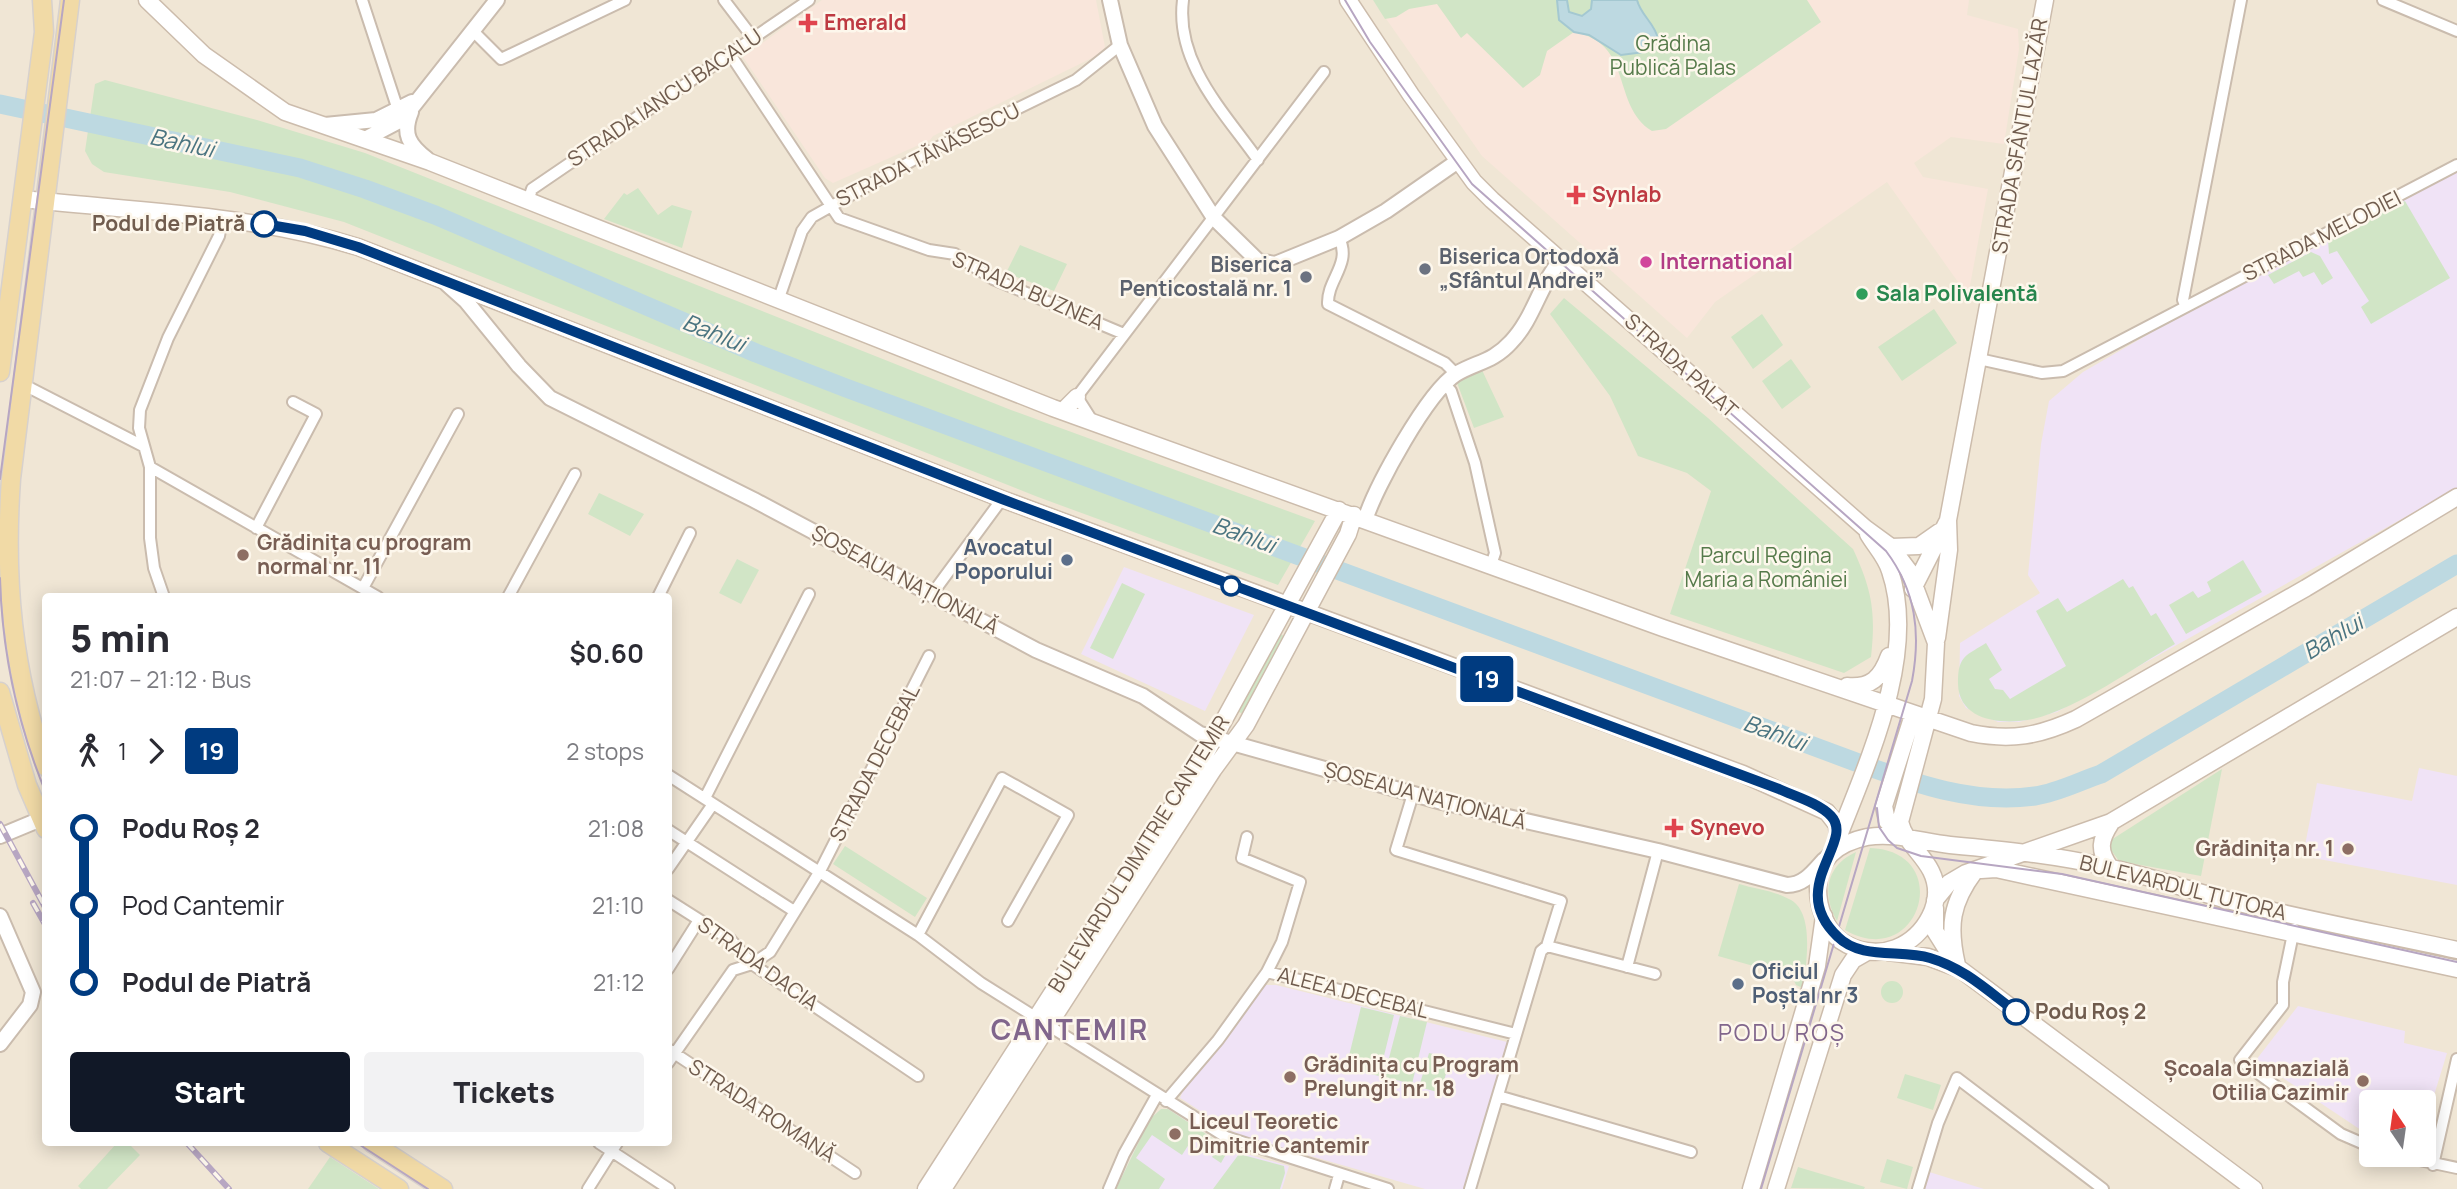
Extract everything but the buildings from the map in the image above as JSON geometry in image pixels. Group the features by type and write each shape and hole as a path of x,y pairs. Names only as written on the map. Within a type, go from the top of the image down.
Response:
{"main road":[{"path":"0,372 44,32 43,0"},
{"path":"42,754 24,696 8,592 11,479 70,0"},
{"path":"147,0 204,55 285,111 430,162 1063,411 1971,733 2006,738 2051,730 2306,588 2457,497"},
{"name":"STRADA PALAT","path":"1348,0 1373,41 1458,161 1492,200 1865,528 1891,547 1916,583 1936,643 1933,699 1921,717"},
{"name":"STRADA SFÂNTUL LAZĂR","path":"1899,625 1916,583 1945,525 1979,359 2045,0"},
{"name":"ȘOSEAUA NAȚIONALĂ","path":"23,199 305,231 441,279"},
{"path":"441,279 1002,499 1779,789 1826,812 1837,825 1817,892 1824,916 1840,940 1867,952 1887,951 1928,957 1958,967 2254,1189"},
{"path":"1063,411 1077,397"},
{"name":"BULEVARDUL DIMITRIE CANTEMIR","path":"943,1189 1214,740 1331,526 1353,515"},
{"name":"BULEVARDUL DIMITRIE CANTEMIR","path":"926,1189 1246,725 1348,534 1353,515"},
{"path":"1891,547 1919,546 1945,525"},
{"name":"STRADA SFÂNTUL LAZĂR","path":"1936,643 1949,550 1945,525"},
{"name":"STRADA PALAT","path":"1865,528 1890,570 1899,625 1885,704"},
{"path":"1887,951 1909,942 1919,933 1949,883 2022,852 2075,837 2111,822 2457,617"},
{"path":"1829,684 1858,687 1874,682 1883,670 1899,625"},
{"path":"0,692 16,750 42,821"},
{"path":"1831,850 1852,802 1885,704"},
{"path":"1921,717 1905,741 1884,806 1887,821 1905,837 1931,870 1935,931 1958,967"},
{"path":"1905,837 1899,814 1922,746 1921,717"},
{"path":"2110,867 2104,858 2101,842 2111,822"},
{"path":"1831,850 1864,838 1905,837"},
{"name":"BULEVARDUL ȚUȚORA","path":"1905,837 2110,867 2297,916 2457,950"},
{"name":"BULEVARDUL ȚUȚORA","path":"1975,870 1996,869 2457,968"},
{"path":"1958,967 1950,933 1952,921 1963,888 1975,870"},
{"path":"1751,1189 1818,965 1824,916"},
{"path":"1776,1189 1843,975 1853,960 1867,952"},
{"path":"333,1146 398,1189"},
{"path":"377,1146 443,1189"}],"street":[{"path":"362,0 410,106 406,125 407,137 412,148 430,162"},
{"path":"472,30 501,59 625,0"},
{"path":"724,0 753,38"},
{"name":"STRADA IANCU BACALU","path":"528,201 532,189 809,0"},
{"path":"1110,0 1120,45 1155,127 1214,218 1248,255 1258,261 1275,264 1339,238 1386,211 1458,161"},
{"path":"1183,0 1183,35 1194,69 1258,160"},
{"path":"2185,305 2183,300 2241,0"},
{"path":"2383,0 2457,31"},
{"path":"365,139 403,119 410,106 495,1"},
{"name":"STRADA TĂNĂSESCU","path":"778,301 803,231 812,217 924,154 1076,80 1120,45"},
{"name":"STRADA BUZNEA","path":"730,54 839,218 929,250 955,254 993,279 1125,334"},
{"path":"1091,419 1077,397 1324,72"},
{"path":"323,125 376,120 410,106"},
{"name":"STRADA MELODIEI","path":"1979,359 2042,373 2063,371 2185,305 2315,241 2457,164"},
{"path":"163,593 154,568 150,538 150,467 139,428 140,410 168,338 219,236 222,220"},
{"path":"1339,238 1345,249 1328,304 1445,363 1456,374"},
{"path":"1353,515 1429,401 1456,374 1490,361 1509,345 1528,321 1543,282 1561,260"},
{"name":"ȘOSEAUA NAȚIONALĂ","path":"441,279 466,301 519,366 550,398 754,500 1061,663 1143,696 1214,740 1413,794 1523,822 1658,851 1787,886 1796,886 1806,879 1831,850"},
{"path":"1444,385 1451,391 1475,463 1495,553 1491,565"},
{"path":"21,387 30,388 143,446"},
{"path":"256,528 316,414 293,402"},
{"path":"363,588 458,414"},
{"path":"150,467 371,593"},
{"path":"510,593 575,474"},
{"path":"932,594 1002,499"},
{"path":"661,593 690,533"},
{"path":"672,863 688,841 709,801 809,594"},
{"name":"STRADA DECEBAL","path":"672,1054 733,970 752,964 770,952 820,871 929,656"},
{"path":"672,778 918,935 981,983 1162,1098 1237,1142 1388,1189"},
{"path":"918,935 1002,778 1068,815 1008,921"},
{"path":"1413,794 1396,850 1561,901 1548,946 1541,951 1470,1189"},
{"path":"0,836 42,824"},
{"path":"672,832 794,911"},
{"path":"1247,837 1242,858 1300,882 1282,942 1267,972"},
{"path":"1627,967 1658,851"},
{"name":"STRADA DACIA","path":"672,903 731,940 752,964 918,1076"},
{"path":"0,916 33,992 30,1005 0,1044"},
{"path":"2297,916 2283,982 2283,1005 2240,1060 2341,1134 2359,1142"},
{"path":"672,963 699,920"},
{"path":"1548,946 1655,974"},
{"name":"ALEEA DECEBAL","path":"1109,1189 1124,1154 1162,1098 1218,1040 1267,972 1516,1034"},
{"name":"STRADA ROMANĂ","path":"672,1056 855,1173"},
{"path":"2436,1152 2457,1059"},
{"path":"1918,1189 1938,1123 1957,1078 2103,1189"},
{"path":"1498,1096 1691,1152"},
{"path":"588,1189 614,1147 669,1189"},
{"path":"2436,1165 2457,1168"},
{"path":"1335,1189 1339,1175"}],"shaded area":[{"path":"0,0 2457,0 2457,1189 0,1189","holes":["4,599 24,696 27,741"]},
{"path":"822,0 1096,0 1105,47 1096,56 933,136 930,140 833,183 825,178 743,57"},
{"path":"1373,0 1969,0 1967,15 2018,29 2019,49 2004,144 1951,137 1914,163 1923,177 1988,189 1968,296 1887,182 1715,302 1687,338 1482,156"},
{"path":"2457,171 2457,488 2057,712 2019,722 1998,722 1966,708 1959,696 1960,643 2040,593 2028,575 2041,444 2049,401 2083,372 2154,331"},
{"path":"1124,567 1254,615 1205,711 1081,654"},
{"path":"2419,768 2457,776 2457,885 2303,856 2317,783 2412,801"},
{"path":"1266,985 1276,985 1507,1042 1465,1189 1425,1189 1238,1135 1180,1098 1187,1081 1256,991"},
{"name":"Școala Gimnazială Otilia Cazimir","path":"2298,1006 2405,1031 2404,1043 2447,1053 2436,1090 2359,1090 2359,1129 2256,1060"},
{"name":"Liceul Teoretic Dimitrie Cantemir","path":"1161,1109 1168,1109 1229,1149 1289,1166 1282,1189 1116,1189 1150,1119"},
{"path":"1926,1171 1984,1189 1920,1189"}],"green space":[{"name":"Grădina Publică Palas","path":"1373,0 1807,0 1821,22 1666,129 1652,131 1639,120 1631,107 1614,62 1606,49 1593,38 1574,32 1547,51 1540,75 1523,88 1467,33 1461,38 1437,4 1409,9 1396,17 1385,19"},
{"path":"105,80 257,120 365,153 1011,410 1315,521 1278,585 1038,497 344,222 230,192 104,172 92,164 85,151 95,84"},
{"path":"638,188 658,215 672,205 692,211 682,248 604,219 624,193 627,195"},
{"path":"2405,201 2450,278 2371,324 2361,307 2369,301 2337,251 2329,254 2328,240"},
{"path":"1020,245 1067,264 1054,291 1006,273"},
{"path":"2311,252 2320,256 2333,278 2322,285 2314,272 2303,277 2299,271 2274,284 2268,275"},
{"name":"Parcul Regina Maria a României","path":"1564,298 1708,418 1853,549 1865,577 1873,614 1871,657 1844,673 1670,614 1711,491 1687,473 1638,456 1610,396 1550,314"},
{"path":"1934,309 1957,343 1902,381 1878,347"},
{"path":"1762,314 1783,345 1753,369 1731,337"},
{"path":"1791,359 1811,387 1782,409 1762,381"},
{"path":"1482,370 1504,417 1474,428 1456,380"},
{"path":"599,493 644,514 630,536 588,514"},
{"path":"737,559 759,570 741,604 719,593"},
{"path":"2243,560 2262,592 2186,634 2169,605 2193,591 2198,598 2211,591 2207,582"},
{"path":"2123,579 2129,588 2133,586 2151,616 2156,613 2175,644 2087,697 2050,714 2021,721 1997,721 1985,718 1966,706 1960,697 1958,684 1959,670 1964,658 1986,643 2002,670 1989,679 1995,689 2003,690 2010,699 2066,666 2036,611 2058,598 2067,612"},
{"path":"1122,583 1145,594 1113,659 1090,648"},
{"path":"1280,634 1286,637 1243,714 1237,711"},
{"path":"2222,769 2201,876 2119,861 2111,850 2111,840"},
{"path":"845,846 927,898 915,917 833,864"},
{"path":"1870,848 1897,854 1913,868 1920,887 1918,906 1909,924 1893,936 1871,939 1845,930"},
{"path":"1856,852 1837,921 1829,900 1830,881 1839,864"},
{"path":"1739,884 1779,894 1799,907 1807,941 1803,988 1796,985 1792,977 1718,956"},
{"path":"1892,981 1900,984 1903,992 1900,1000 1892,1003 1884,1000 1881,992 1884,984"},
{"path":"1361,1007 1394,1015 1379,1076 1346,1068"},
{"path":"1400,1016 1427,1022 1412,1084 1384,1077"},
{"path":"1429,1053 1450,1058 1441,1093 1419,1087"},
{"path":"1905,1074 1941,1085 1933,1110 1897,1098"},
{"path":"1161,1109 1168,1109 1229,1149 1221,1163 1212,1157 1215,1152 1193,1138 1182,1155 1152,1135 1136,1158 1165,1179 1159,1189 1116,1189 1150,1119"},
{"path":"114,1146 131,1146 140,1155 107,1189 81,1189 78,1186"},
{"path":"1239,1154 1284,1166 1285,1173 1280,1189 1213,1189"},
{"path":"330,1157 379,1189 308,1189"},
{"path":"1887,1159 1913,1167 1907,1189 1880,1182"},
{"path":"1798,1167 1865,1187 1791,1188"}],"water":[{"path":"1557,0 1567,0 1569,12 1582,16 1591,9 1592,0 1637,0 1658,39 1644,52 1621,55 1589,35 1574,32 1559,20"}],"waterway":[{"name":"Bahlui","path":"0,104 300,168 365,189 435,215 756,353 846,388 1853,761 1942,790 1988,797 2035,796 2060,790 2101,774 2457,564"}],"tram line":[{"path":"0,479 64,0"},
{"path":"1345,0 1370,42 1472,184 1886,551 1910,597 1916,629 1912,681 1761,1189"},
{"path":"0,578 4,633 13,688 42,783"},
{"path":"1877,808 1879,827 1888,840 1897,848 1921,856 2062,874 2457,962"},
{"path":"362,1146 428,1189"}],"railway":[{"path":"0,824 42,902"},
{"path":"33,903 42,919"},
{"path":"190,1146 229,1189"}],"bus line":[{"name":"19","path":"264,224 305,231 358,247 1002,499 1779,789 1826,812 1837,825 1838,838 1821,869 1817,892 1829,928 1840,940 1867,952 1887,951 1928,957 1960,969 2016,1012"}],"place":[{"name":"Emerald","path":"808,23"},
{"name":"Synlab","path":"1576,195"},
{"name":"Podul de Piatră","path":"264,224"},
{"name":"International","path":"1646,262"},
{"name":"Biserica Ortodoxă „Sfântul Andrei”","path":"1425,269"},
{"name":"Biserica Penticostală nr. 1","path":"1306,277"},
{"name":"Sala Polivalentă","path":"1862,294"},
{"name":"Grădinița cu program normal nr. 11","path":"243,555"},
{"name":"Avocatul Poporului","path":"1067,560"},
{"name":"Synevo","path":"1674,828"},
{"name":"Grădinița nr. 1","path":"2348,849"},
{"name":"Oficiul Poștal nr 3","path":"1738,984"},
{"name":"Podu Roș 2","path":"2016,1012"},
{"name":"Grădinița cu Program Prelungit nr. 18","path":"1290,1077"},
{"name":"Școala Gimnazială Otilia Cazimir","path":"2363,1081"},
{"name":"Liceul Teoretic Dimitrie Cantemir","path":"1175,1134"}],"district":[{"name":"CANTEMIR","path":"1070,1030"},
{"name":"PODU ROȘ","path":"1782,1033"}]}
